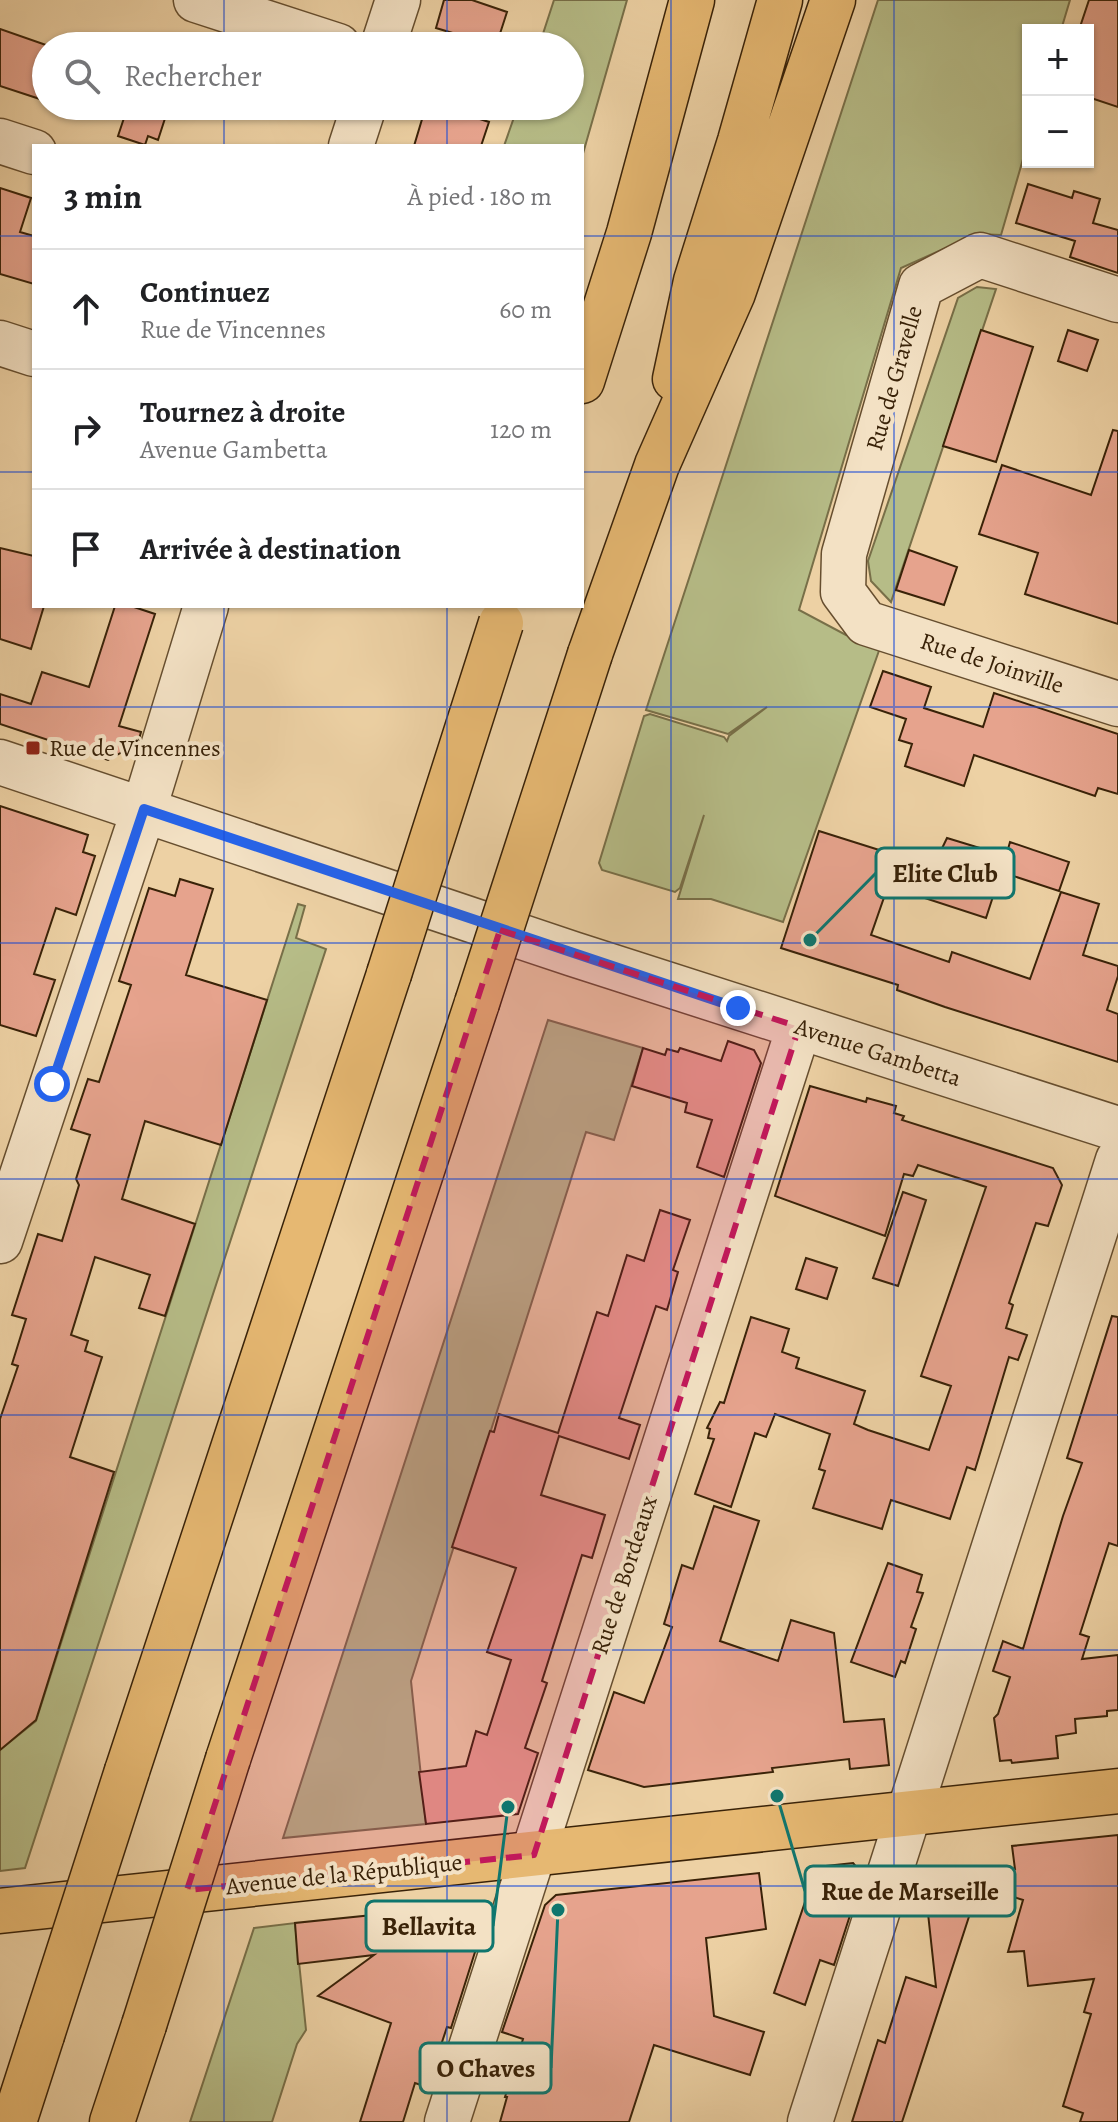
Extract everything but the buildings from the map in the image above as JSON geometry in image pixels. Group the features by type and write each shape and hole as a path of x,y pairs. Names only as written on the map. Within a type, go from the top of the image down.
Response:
{"main road":[{"path":"584,375 629,233 692,0"},
{"path":"657,465 696,281 780,0"},
{"path":"112,2122 590,654 657,465 733,293 833,0"},
{"path":"14,2122 504,614"},
{"name":"Avenue de la République","path":"0,1911 1118,1791"}],"street":[{"path":"196,0 295,32"},
{"path":"388,32 398,0"},
{"path":"352,144 359,120"},
{"path":"0,141 32,151"},
{"name":"Rue de Gravelle","path":"866,623 843,592 844,554 921,286 980,255 1118,300"},
{"path":"0,343 32,353"},
{"path":"0,1241 144,809 205,608"},
{"name":"Rue de Joinville","path":"866,623 1118,704"},
{"name":"Avenue Gambetta","path":"0,762 557,949 1118,1129"},
{"name":"Rue de Bordeaux","path":"447,2122 799,1027"},
{"path":"810,2122 1118,1160"}],"highlighted area":[{"path":"500,930 799,1027 534,1855 187,1890"}],"green space":[{"path":"554,0 627,0 584,150 584,144 505,144 513,120 584,120 584,32 544,32"},
{"path":"878,0 1070,0 1063,24 1022,24 1022,163 1001,235 977,234 901,268 799,610 846,635 881,645 783,922 711,899 678,899 704,815 680,888 675,892 602,870 599,863 644,716 650,714 724,737 727,741 729,736 767,707 728,734 646,710"},
{"path":"977,287 996,289 891,602 871,581 868,561 958,298"},
{"path":"298,904 305,906 296,938 326,949 25,1868 0,1871 0,1750 36,1721"},
{"path":"548,1020 643,1048 614,1140 586,1132 411,1681 426,1824 283,1838"},
{"path":"295,1923 306,2030 297,2044 272,2122 190,2122 254,1928"}],"place":[{"name":"Rue de Vincennes","path":"33,748"},
{"name":"Elite Club","path":"810,940"},
{"name":"Rue de Marseille","path":"777,1796"},
{"name":"Bellavita","path":"508,1807"},
{"name":"O Chaves","path":"558,1910"}],"route":[{"path":"52,1084 144,809 738,1008"}]}
